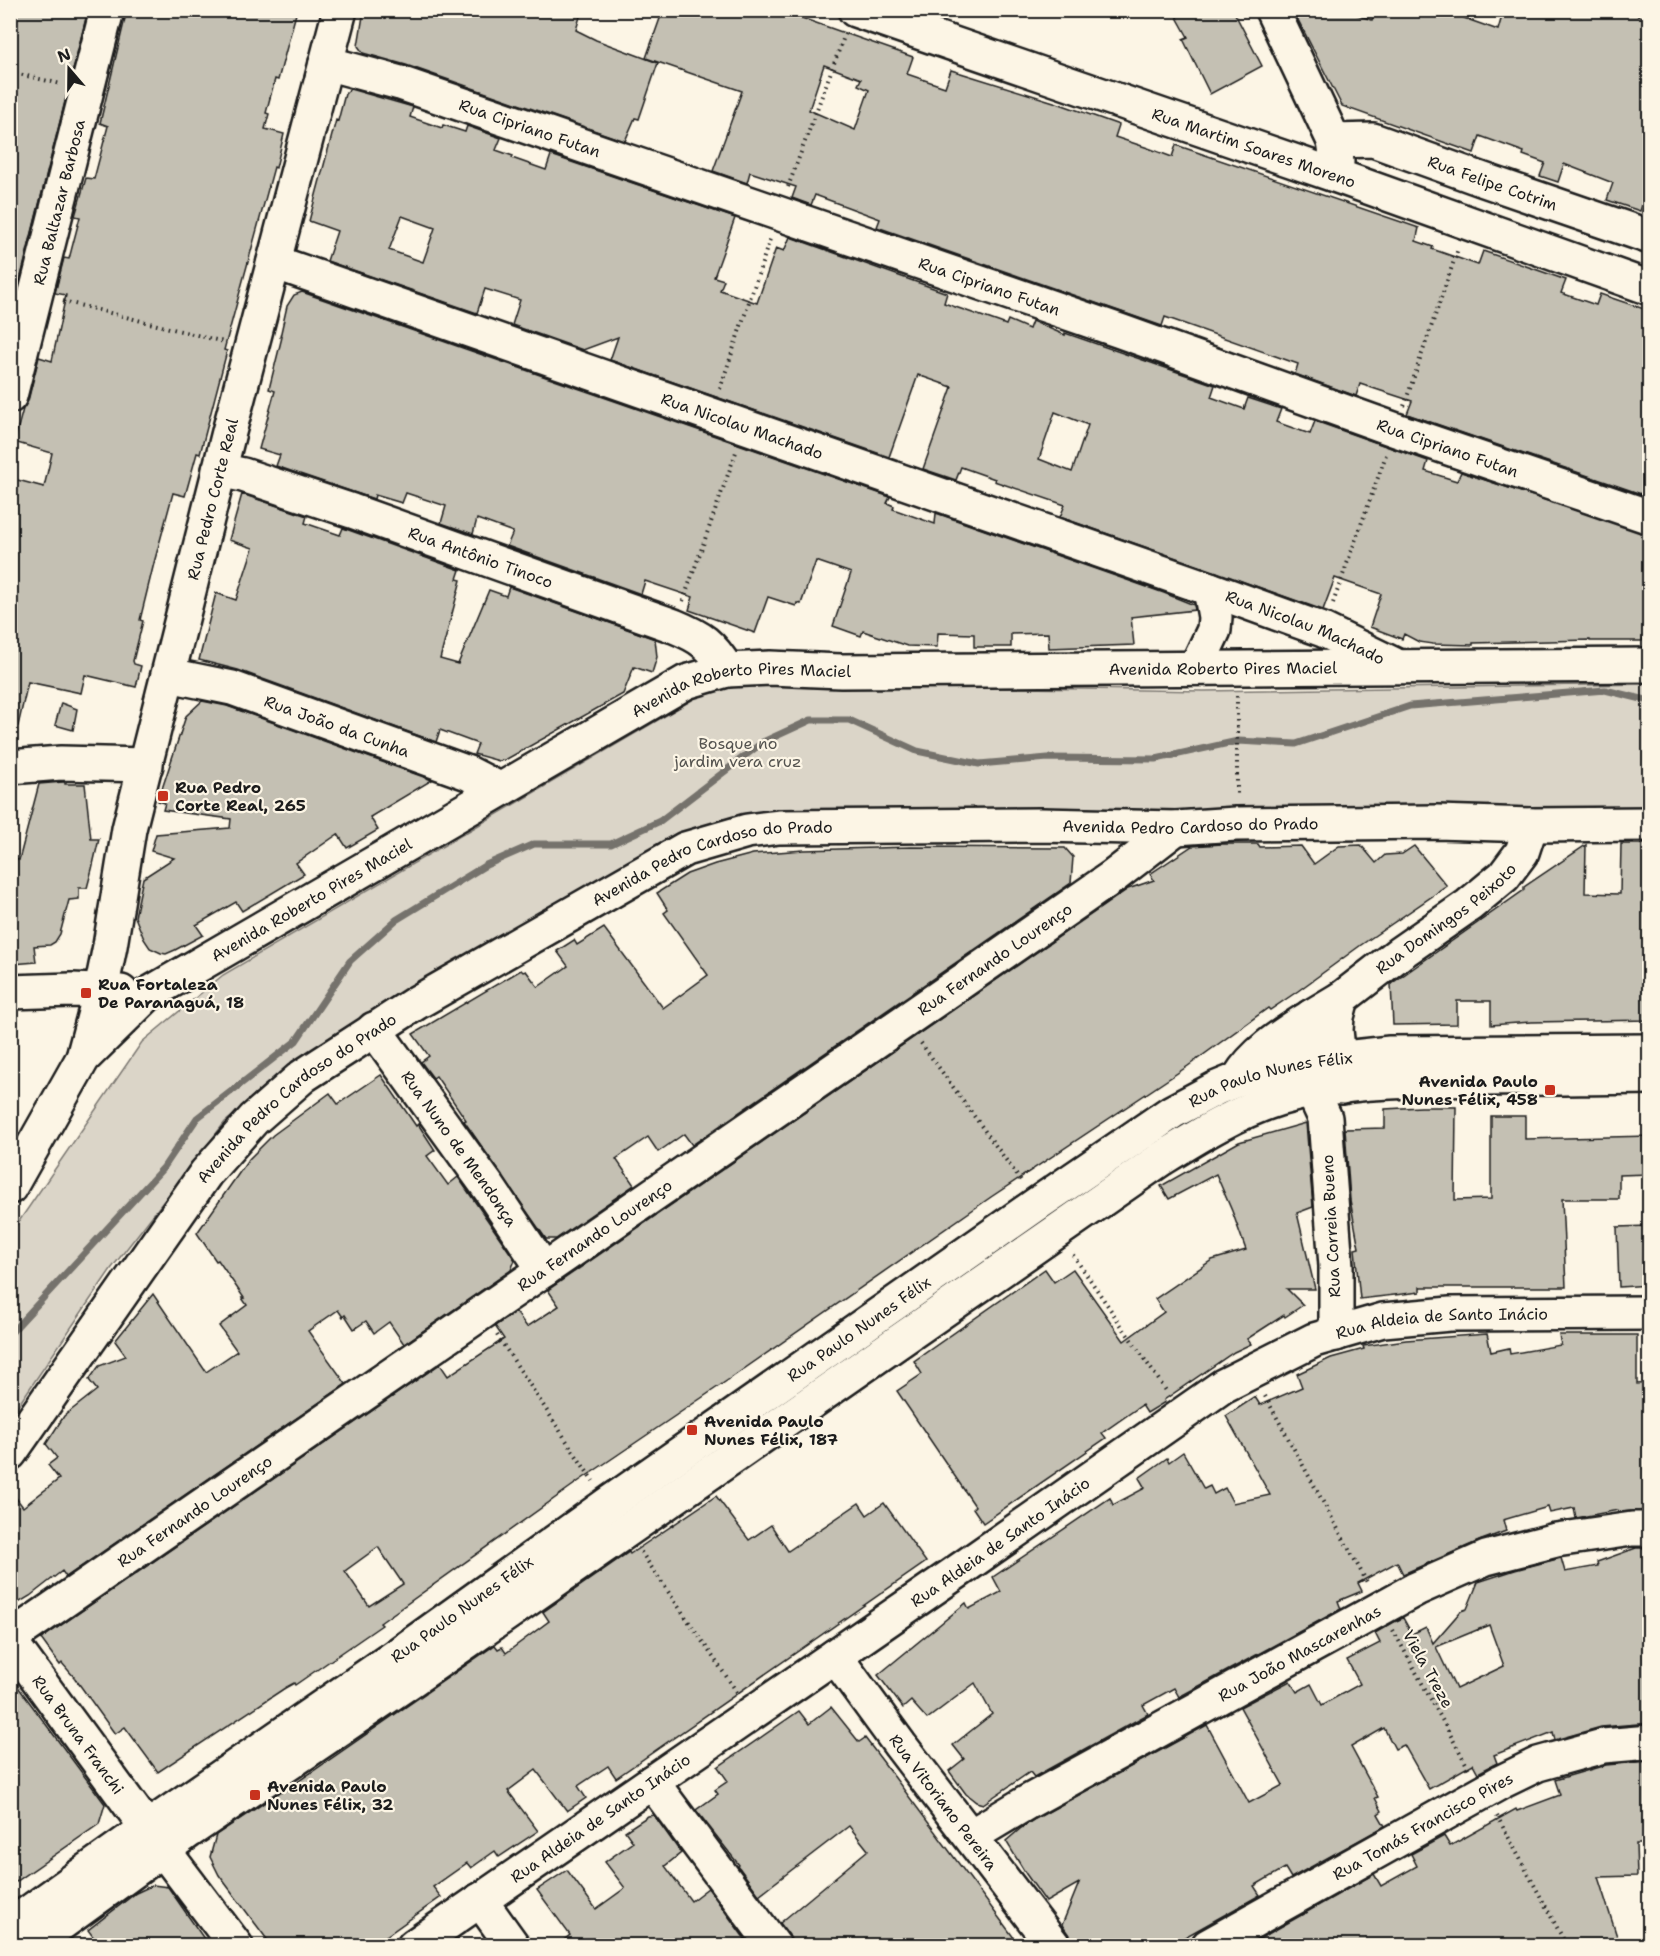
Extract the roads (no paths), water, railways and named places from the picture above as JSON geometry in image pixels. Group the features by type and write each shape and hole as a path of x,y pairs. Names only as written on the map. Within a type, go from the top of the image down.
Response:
{"street":[{"name":"Rua Baltazar Barbosa","path":"10,396 107,10"},
{"name":"Rua Pedro Corte Real","path":"83,1058 101,990 129,829 219,470 340,10"},
{"name":"Rua Martim Soares Moreno","path":"855,10 1340,177 1650,288"},
{"path":"1272,10 1334,141 1340,177"},
{"name":"Rua Cipriano Futan","path":"326,63 400,83 1109,327 1396,430 1650,517"},
{"name":"Rua Felipe Cotrim","path":"1334,141 1373,140 1650,237"},
{"name":"Rua Nicolau Machado","path":"274,262 1210,589 1323,630 1398,667"},
{"name":"Rua Antônio Tinoco","path":"219,470 243,475 352,511 674,626 696,635 716,651 727,670"},
{"name":"Rua Nicolau Machado","path":"1196,668 1214,630 1215,617 1210,589"},
{"name":"Avenida Roberto Pires Maciel","path":"10,1187 83,1058 147,995 686,682 727,670 770,668 841,671 1650,665"},
{"name":"Rua João da Cunha","path":"169,675 232,688 468,773 499,789"},
{"path":"10,767 61,763 146,765"},
{"name":"Avenida Pedro Cardoso do Prado","path":"10,1453 206,1173 254,1119 303,1076 374,1029 685,849 747,831 779,827 1041,825 1176,828 1248,824 1437,822 1531,825 1650,824"},
{"name":"Rua Domingos Peixoto","path":"1239,1079 1249,1063 1280,1037 1342,998 1504,876 1522,852 1531,825"},
{"name":"Rua Fernando Lourenço","path":"10,1639 1114,876 1176,828"},
{"path":"10,992 101,990 147,995"},
{"path":"1326,1083 1342,998"},
{"path":"1312,1016 1307,1036 1326,1083"},
{"name":"Rua Nuno de Mendonça","path":"374,1029 544,1270"},
{"name":"Rua Paulo Nunes Félix","path":"155,1838 396,1656 617,1517 1056,1231 1161,1159 1235,1116 1326,1083 1390,1053 1650,1051"},
{"name":"Rua Paulo Nunes Félix","path":"617,1517 1038,1204 1172,1112 1239,1079 1274,1069 1326,1083 1650,1077"},
{"name":"Rua Correia Bueno","path":"1326,1083 1336,1266 1336,1334"},
{"name":"Rua Aldeia de Santo Inácio","path":"414,1946 1223,1386 1314,1340 1383,1320 1450,1314 1650,1313"},
{"name":"Rua João Mascarenhas","path":"971,1836 1036,1797 1416,1589 1486,1558 1556,1540 1632,1529 1650,1529"},
{"name":"Rua Bruna Franchi","path":"10,1639 236,1946"},
{"name":"Rua Vitoriano Pereira","path":"835,1656 1054,1946"},
{"name":"Rua Tomás Francisco Pires","path":"1208,1946 1538,1764 1603,1746 1650,1742"},
{"path":"652,1782 774,1946"},
{"path":"10,1926 155,1838"},
{"path":"30,1946 155,1838"},
{"path":"480,1900 513,1946"}],"waterway":[{"path":"10,1334 164,1167 197,1118 296,1041 350,961 396,920 486,865 534,844 611,844 660,821 763,742 811,720 849,720 917,751 979,764 1048,758 1156,759 1238,741 1296,744 1410,706 1605,690 1650,701"}],"place":[{"name":"Rua Pedro Corte Real, 265","path":"163,796"},
{"name":"Rua Fortaleza De Paranaguá, 18","path":"86,993"},
{"name":"Avenida Paulo Nunes Félix, 458","path":"1550,1090"},
{"name":"Avenida Paulo Nunes Félix, 187","path":"692,1430"},
{"name":"Avenida Paulo Nunes Félix, 32","path":"255,1795"}],"park label":[{"name":"Bosque no jardim vera cruz","path":"738,752"}]}
